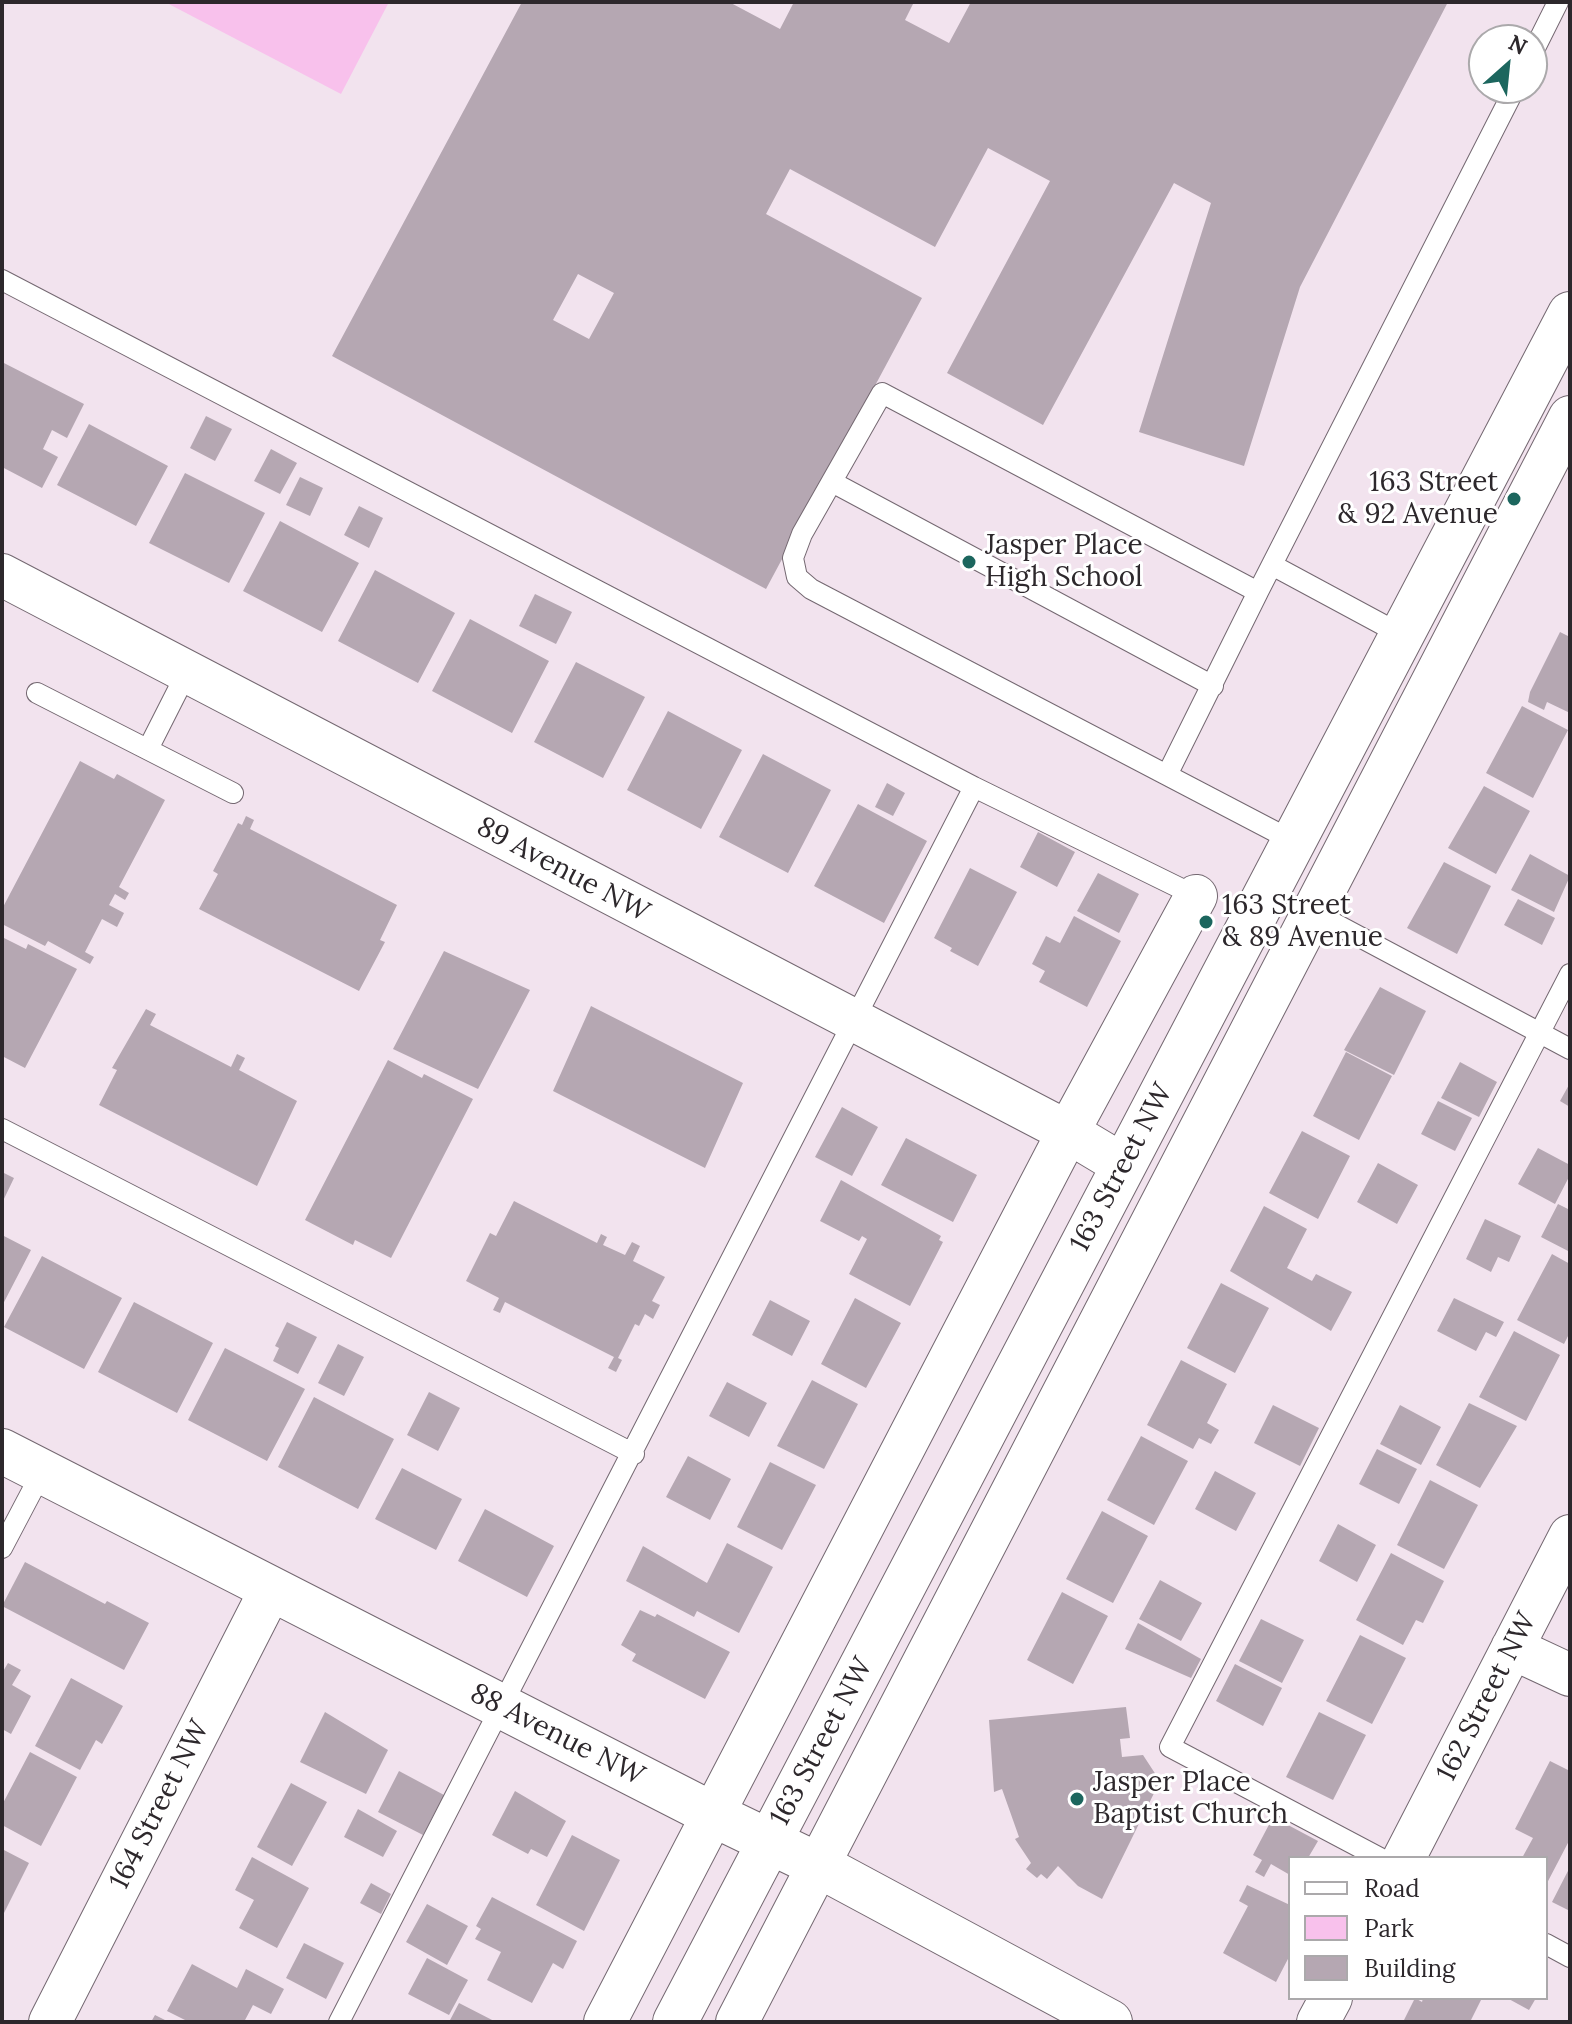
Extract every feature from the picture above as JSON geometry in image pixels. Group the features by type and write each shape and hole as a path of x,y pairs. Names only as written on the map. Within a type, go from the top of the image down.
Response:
{"main road":[{"name":"163 Street NW","path":"675,2022 1570,314"},
{"name":"88 Avenue NW","path":"2,1451 712,1814 818,1865 1110,2022"}],"street":[{"name":"163 Street NW","path":"737,2022 1570,417"},
{"name":"89 Avenue NW","path":"2,575 1068,1132 1123,1165"},
{"path":"605,2022 1068,1132 1196,896"},
{"name":"162 Street NW","path":"1405,1856 1570,1536"},
{"name":"164 Street NW","path":"50,2022 271,1589"},
{"path":"1512,1648 1570,1675"},
{"path":"1318,2022 1330,2000"}],"lane":[{"path":"1547,24 1558,2"},
{"path":"1167,775 1507,104"},
{"path":"2,280 974,787 1196,896"},
{"path":"1258,592 882,393 802,534 793,558 797,577 811,589 1293,841"},
{"path":"832,482 1213,686"},
{"path":"1272,565 1402,635"},
{"path":"148,749 187,672"},
{"path":"37,693 233,793"},
{"path":"339,2022 634,1454 974,787"},
{"path":"1313,912 1570,1049"},
{"path":"1376,1856 1170,1747 1570,974"},
{"path":"2,1129 634,1454"},
{"path":"2,1548 42,1472"},
{"path":"1548,1945 1570,1957"}],"green space":[{"path":"165,2 389,2 341,94"}],"building":[{"path":"522,2 729,2 780,29 794,2 914,2 905,20 949,43 971,2 1448,2 1300,287 1244,466 1139,432 1211,203 1174,183 1043,425 947,373 1050,181 988,148 935,247 790,169 766,214 922,298 766,589 332,356","holes":["578,274 614,293 589,339 553,320"]},
{"path":"2,362 84,404 67,438 52,430 43,449 58,457 42,488 2,467"},
{"path":"206,416 232,429 215,461 190,448"},
{"path":"89,424 168,466 136,526 57,485"},
{"path":"271,449 297,463 280,494 254,481"},
{"path":"185,473 265,513 229,583 149,543"},
{"path":"300,477 323,488 310,516 286,505"},
{"path":"359,506 383,518 369,548 344,535"},
{"path":"280,521 359,563 322,632 243,591"},
{"path":"375,570 455,613 418,683 338,641"},
{"path":"535,594 572,612 556,644 519,626"},
{"path":"470,619 549,661 512,733 432,691"},
{"path":"1560,632 1570,637 1570,713 1547,702 1544,710 1528,702"},
{"path":"576,662 645,697 603,778 534,742"},
{"path":"1522,706 1568,730 1533,798 1486,773"},
{"path":"668,711 742,750 701,829 627,790"},
{"path":"763,754 831,790 788,873 719,837"},
{"path":"80,761 114,779 117,774 165,800 119,887 129,893 125,900 115,894 109,905 124,913 117,927 102,919 85,952 94,957 90,964 48,941 45,946 2,924 2,909"},
{"path":"887,783 905,793 893,816 875,807"},
{"path":"1484,786 1530,811 1496,874 1448,848"},
{"path":"858,804 927,841 884,923 814,886"},
{"path":"246,816 254,820 250,829 397,905 380,940 385,942 359,991 199,909 218,874 213,871 238,823 242,825"},
{"path":"1038,832 1075,852 1057,887 1020,867"},
{"path":"1530,854 1570,876 1554,912 1511,890"},
{"path":"1444,862 1491,886 1457,954 1407,928"},
{"path":"970,868 1017,892 978,966 934,938"},
{"path":"1098,873 1139,894 1119,933 1077,911"},
{"path":"1518,899 1555,918 1542,945 1504,925"},
{"path":"1074,916 1121,941 1087,1007 1039,982 1045,971 1032,964 1046,936 1060,943"},
{"path":"2,937 26,949 28,944 77,969 25,1068 2,1056"},
{"path":"444,951 530,990 478,1089 393,1049"},
{"path":"1380,987 1426,1011 1394,1075 1344,1050"},
{"path":"591,1006 743,1083 705,1168 553,1091"},
{"path":"146,1009 156,1014 150,1025 231,1067 237,1054 245,1058 239,1070 297,1101 257,1186 99,1105 117,1070 112,1068"},
{"path":"1346,1052 1392,1076 1359,1140 1313,1116"},
{"path":"388,1060 473,1099 391,1258 355,1240 353,1245 305,1220"},
{"path":"1460,1062 1497,1082 1479,1117 1441,1098"},
{"path":"1570,1083 1570,1107 1560,1101"},
{"path":"1438,1101 1472,1118 1455,1151 1421,1134"},
{"path":"842,1107 878,1127 852,1176 815,1157"},
{"path":"1302,1131 1350,1156 1318,1219 1269,1193"},
{"path":"906,1138 977,1175 953,1222 881,1185"},
{"path":"1538,1148 1570,1165 1570,1175 1555,1204 1518,1184"},
{"path":"1378,1163 1418,1185 1397,1224 1357,1202"},
{"path":"2,1172 14,1178 2,1203"},
{"path":"841,1180 941,1236 939,1240 943,1242 910,1306 849,1274 867,1239 862,1236 859,1241 820,1221"},
{"path":"514,1201 597,1243 601,1234 607,1237 603,1245 625,1255 632,1242 640,1246 633,1261 665,1277 652,1301 660,1305 653,1319 645,1314 639,1326 635,1324 618,1358 622,1360 616,1372 608,1368 614,1357 505,1302 500,1313 493,1310 499,1298 466,1281 490,1233 496,1236"},
{"path":"1558,1204 1570,1210 1570,1252 1541,1237"},
{"path":"1264,1206 1307,1229 1287,1268 1312,1281 1316,1274 1352,1292 1331,1331 1230,1271"},
{"path":"1485,1219 1521,1236 1509,1262 1498,1257 1491,1272 1466,1259"},
{"path":"2,1235 31,1250 2,1306"},
{"path":"1552,1254 1570,1264 1570,1332 1564,1344 1517,1320"},
{"path":"42,1256 122,1298 84,1369 4,1327"},
{"path":"1221,1283 1269,1308 1235,1373 1187,1348"},
{"path":"855,1298 901,1323 866,1388 821,1364"},
{"path":"1454,1298 1504,1322 1496,1337 1486,1332 1476,1351 1437,1331"},
{"path":"770,1300 810,1321 792,1356 752,1335"},
{"path":"134,1302 213,1343 177,1413 98,1372"},
{"path":"287,1322 317,1337 298,1374 273,1361 279,1348 275,1346"},
{"path":"1514,1331 1560,1355 1526,1421 1479,1397"},
{"path":"338,1344 364,1357 344,1396 318,1383"},
{"path":"225,1348 305,1389 267,1461 188,1420"},
{"path":"1181,1360 1227,1384 1207,1423 1219,1430 1211,1444 1199,1438 1193,1449 1147,1425"},
{"path":"812,1380 858,1404 824,1469 777,1446"},
{"path":"727,1382 767,1403 749,1437 709,1416"},
{"path":"429,1392 460,1408 438,1451 407,1435"},
{"path":"314,1397 394,1439 358,1509 278,1467"},
{"path":"1469,1403 1517,1426 1480,1488 1436,1465"},
{"path":"1273,1405 1319,1428 1300,1466 1254,1443"},
{"path":"1400,1405 1441,1427 1421,1465 1380,1444"},
{"path":"1141,1436 1188,1461 1154,1525 1107,1500"},
{"path":"1377,1449 1417,1469 1399,1504 1359,1484"},
{"path":"688,1456 731,1479 710,1520 666,1497"},
{"path":"770,1462 816,1485 782,1550 737,1527"},
{"path":"402,1468 462,1499 436,1550 375,1519"},
{"path":"1215,1471 1256,1493 1236,1531 1195,1509"},
{"path":"1430,1480 1478,1505 1444,1569 1397,1545"},
{"path":"485,1509 554,1546 527,1597 458,1561"},
{"path":"1102,1511 1148,1536 1113,1603 1066,1579"},
{"path":"1338,1524 1376,1545 1357,1582 1319,1561"},
{"path":"727,1543 773,1567 739,1633 697,1611 694,1617 626,1581 643,1546 707,1583"},
{"path":"1391,1553 1444,1581 1423,1623 1416,1620 1403,1645 1356,1620"},
{"path":"25,1562 149,1623 124,1670 2,1606"},
{"path":"1160,1580 1202,1603 1181,1641 1139,1619"},
{"path":"1062,1592 1108,1616 1073,1684 1027,1660"},
{"path":"640,1610 655,1617 657,1614 730,1652 705,1699 632,1661 636,1654 621,1645"},
{"path":"1261,1619 1304,1640 1282,1683 1239,1661"},
{"path":"1138,1623 1201,1659 1191,1678 1125,1649"},
{"path":"1360,1635 1406,1658 1372,1724 1326,1701"},
{"path":"8,1663 21,1670 12,1685 31,1696 11,1734 2,1729 2,1673"},
{"path":"1235,1664 1282,1688 1263,1726 1216,1701"},
{"path":"71,1678 123,1706 102,1744 96,1740 80,1770 35,1746"},
{"name":"Jasper Place Baptist Church","path":"1126,1707 1130,1738 1120,1739 1122,1757 1143,1755 1160,1781 1102,1899 1078,1886 1058,1866 1047,1879 1041,1874 1037,1878 1026,1869 1031,1863 1015,1839 1019,1837 1002,1789 994,1792 989,1720"},
{"path":"325,1712 388,1750 366,1794 300,1762"},
{"path":"1319,1712 1366,1735 1333,1800 1286,1777"},
{"path":"30,1752 77,1777 41,1846 2,1825 2,1805"},
{"path":"1550,1761 1570,1771 1570,1839 1548,1881 1548,1856 1523,1856 1533,1838 1515,1829"},
{"path":"399,1771 444,1795 423,1835 378,1812"},
{"path":"291,1783 327,1802 292,1866 257,1847"},
{"path":"515,1791 566,1821 547,1857 531,1849 528,1854 492,1835"},
{"path":"358,1809 397,1831 383,1857 344,1837"},
{"path":"1273,1817 1318,1841 1309,1856 1288,1856 1288,1874 1271,1864 1264,1877 1255,1872 1262,1860 1253,1855"},
{"path":"572,1835 620,1860 584,1931 536,1905"},
{"path":"2,1849 29,1863 2,1917"},
{"path":"252,1857 309,1888 277,1948 239,1928 254,1900 235,1890"},
{"path":"1570,1867 1570,1911 1552,1902"},
{"path":"371,1883 391,1894 381,1914 360,1903"},
{"path":"1247,1885 1288,1904 1288,1959 1276,1982 1223,1953 1248,1906 1239,1901"},
{"path":"492,1897 577,1941 563,1969 553,1963 532,2003 487,1980 501,1952 475,1939 481,1929 476,1926"},
{"path":"427,1904 468,1926 447,1965 406,1942"},
{"path":"304,1943 344,1963 326,1999 286,1978"},
{"path":"427,1958 468,1980 449,2015 408,1994"},
{"path":"192,1964 237,1988 246,1969 284,1989 271,2014 253,2005 244,2022 189,2022 167,2011"},
{"path":"1414,2000 1481,2000 1470,2022 1403,2022"},
{"path":"1511,2000 1535,2000 1529,2010"},
{"path":"459,2003 496,2022 449,2022"},
{"path":"155,2015 169,2022 151,2022"}],"place":[{"name":"163 Street & 92 Avenue","path":"1514,499"},
{"name":"Jasper Place High School","path":"969,562"},
{"name":"163 Street & 89 Avenue","path":"1206,922"},
{"name":"Jasper Place Baptist Church","path":"1077,1799"}]}
